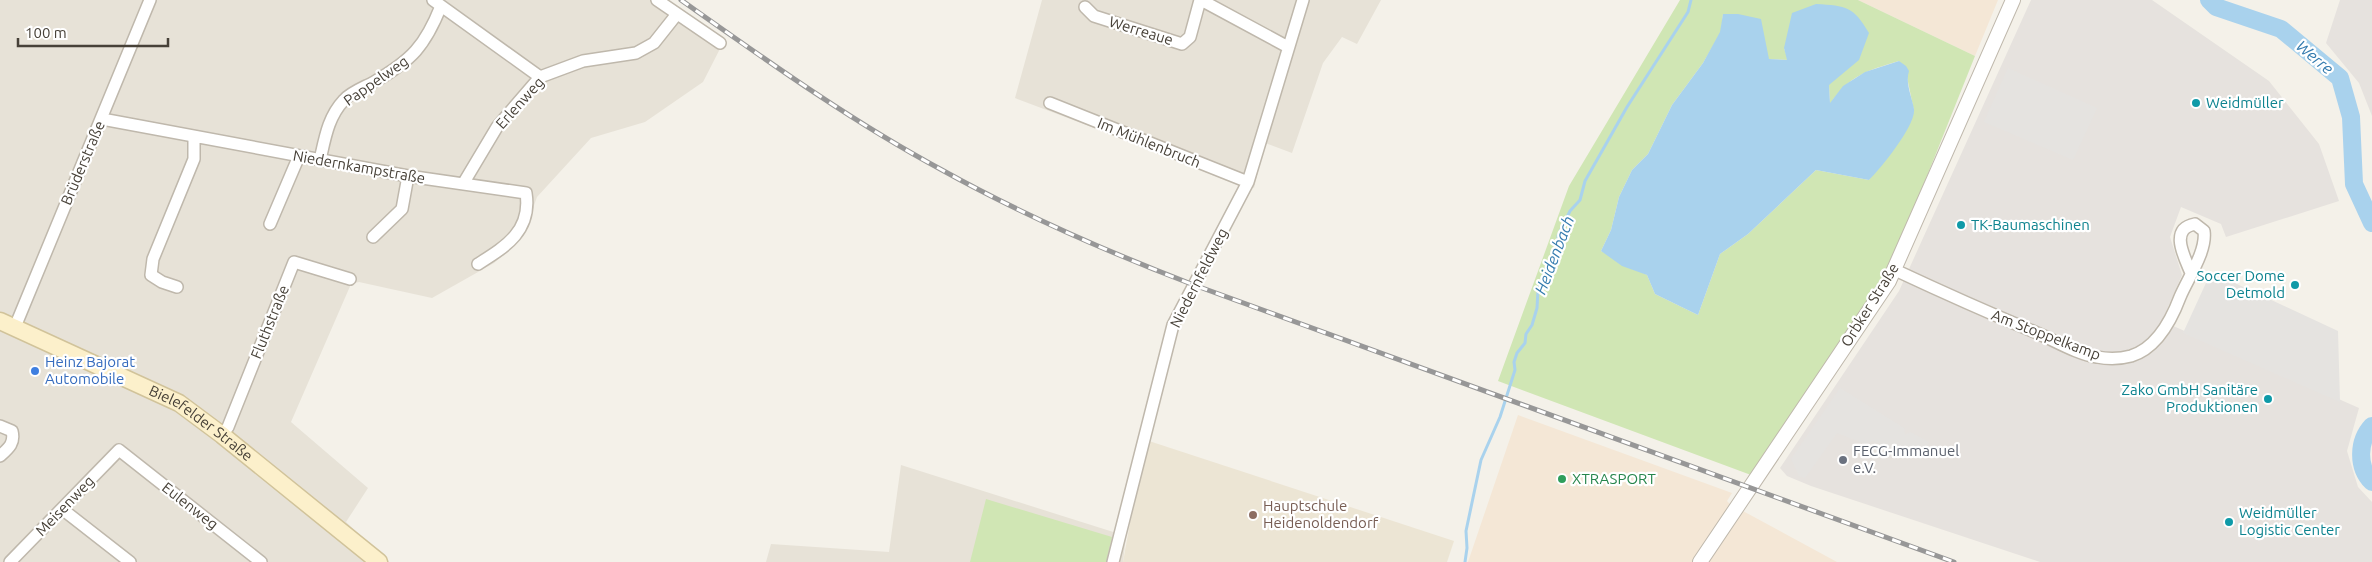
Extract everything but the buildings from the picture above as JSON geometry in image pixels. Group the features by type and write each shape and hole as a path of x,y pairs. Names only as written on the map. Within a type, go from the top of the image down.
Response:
{"main road":[{"name":"Bielefelder Straße","path":"7,324 162,394 195,413 379,562"}],"street":[{"name":"Brüderstraße","path":"7,324 102,119 150,0"},
{"path":"657,0 720,43"},
{"name":"Werreaue","path":"1085,7 1094,16 1182,44 1190,37 1201,0 1288,47"},
{"name":"Niedernfeldweg","path":"1113,562 1173,325 1248,182 1304,0"},
{"name":"Orbker Straße","path":"1700,562 1895,270 2013,0"},
{"path":"437,3 540,77"},
{"name":"Pappelweg","path":"320,160 328,127 345,98 396,69 418,51 432,27 437,3"},
{"name":"Erlenweg","path":"462,184 497,127 540,77 583,60 636,53 654,43 677,14"},
{"name":"Im Mühlenbruch","path":"1050,103 1248,182"},
{"name":"Niedernkampstraße","path":"102,119 408,176 526,193 527,204 520,232 502,249 478,264"},
{"path":"177,288 151,275 153,258 194,159 194,137"},
{"path":"270,224 299,156"},
{"path":"373,237 402,209 408,176"},
{"name":"Fluthstraße","path":"222,434 228,427 294,262 350,279"},
{"name":"Am Stoppelkamp","path":"1895,270 1951,297 2067,346 2095,357 2111,359 2130,356 2141,351 2161,335 2173,316 2190,273"},
{"path":"0,426 12,431 14,438 11,446 0,456"},
{"name":"Meisenweg","path":"10,562 119,450"},
{"name":"Eulenweg","path":"119,450 261,562"},
{"path":"62,509 130,562"}],"shaded area":[{"path":"0,0 666,0 724,41 703,82 645,122 591,138 537,197 525,231 515,245 494,263 432,298 359,282 351,284 291,422 368,488 346,522 389,562 0,562"},
{"path":"1042,0 1381,0 1357,44 1342,37 1323,63 1292,153 1265,143 1254,188 1015,98"},
{"path":"1858,0 1998,0 1975,56"},
{"path":"2031,0 2152,0 2269,81 2319,144 2339,201 2226,237 2221,224 2181,207 2170,237 2182,275 2162,321 2359,408 2347,451 2358,487 2372,502 2372,562 2040,562 1811,486 1787,476 1780,468 1899,291"},
{"path":"2340,0 2372,0 2372,116 2359,83 2326,43"},
{"path":"2008,68 2097,108 2073,160 1984,122"},
{"path":"2211,272 2338,331 2340,402 2183,333"},
{"path":"1840,388 1904,428 1905,435 1910,432 1929,442 1921,460 1873,441 1866,444 1837,433 1805,478 1799,476 1791,459"},
{"path":"1518,415 1732,493 1727,501 1730,504 1837,562 1468,562"},
{"name":"Hauptschule Heidenoldendorf","path":"1149,441 1454,541 1447,562 1123,562 1135,495"},
{"path":"901,465 1126,536 1123,562 766,562 771,544 889,552"}],"green space":[{"path":"1680,0 1858,0 1975,56 1891,266 1751,475 1498,381 1569,186","holes":["1723,14 1769,59 1788,60 1784,48 1829,85 1830,104 1845,86 1860,75 1899,61 1907,77 1914,111 1869,180 1816,170 1748,234 1720,254 1698,315 1655,294 1647,275 1601,251 1611,230 1619,197 1632,170 1648,154 1672,105 1703,63 1721,32"]},
{"path":"986,499 1112,537 1106,562 970,562"}],"water":[{"path":"1816,4 1848,9 1858,17 1869,33 1859,60 1829,85 1830,103 1843,86 1865,72 1899,61 1909,71 1909,90 1914,109 1910,125 1897,146 1869,180 1816,170 1748,234 1720,254 1698,315 1655,294 1647,275 1622,266 1601,251 1611,230 1619,197 1632,170 1648,154 1672,105 1703,63 1720,32 1723,14 1738,14 1761,19 1769,59 1787,60 1784,48 1792,13"}],"waterway":[{"name":"Heidenbach","path":"1465,562 1467,548 1466,531 1481,460 1500,417 1515,370 1514,362 1517,353 1525,343 1526,334 1532,325 1537,308 1538,290 1546,269 1554,261 1558,249 1558,236 1570,211 1580,200 1585,181 1627,107 1688,12 1691,0"},
{"name":"Werre","path":"2209,0 2216,7 2281,29 2340,78 2351,117 2354,184 2372,223"},
{"name":"Werre","path":"2372,426 2364,439 2361,454 2364,469 2372,482"}],"railway":[{"path":"681,0 809,89 908,151 973,187 1066,232 1194,285 1954,562"}],"place":[{"name":"Weidmüller","path":"2196,103"},
{"name":"TK-Baumaschinen","path":"1961,225"},
{"name":"Soccer Dome Detmold","path":"2295,285"},
{"name":"Heinz Bajorat Automobile","path":"35,371"},
{"name":"Zako GmbH Sanitäre Produktionen","path":"2268,399"},
{"name":"FECG-Immanuel e.V.","path":"1843,460"},
{"name":"XTRASPORT","path":"1562,479"},
{"name":"Hauptschule Heidenoldendorf","path":"1253,515"},
{"name":"Weidmüller Logistic Center","path":"2229,522"}]}
